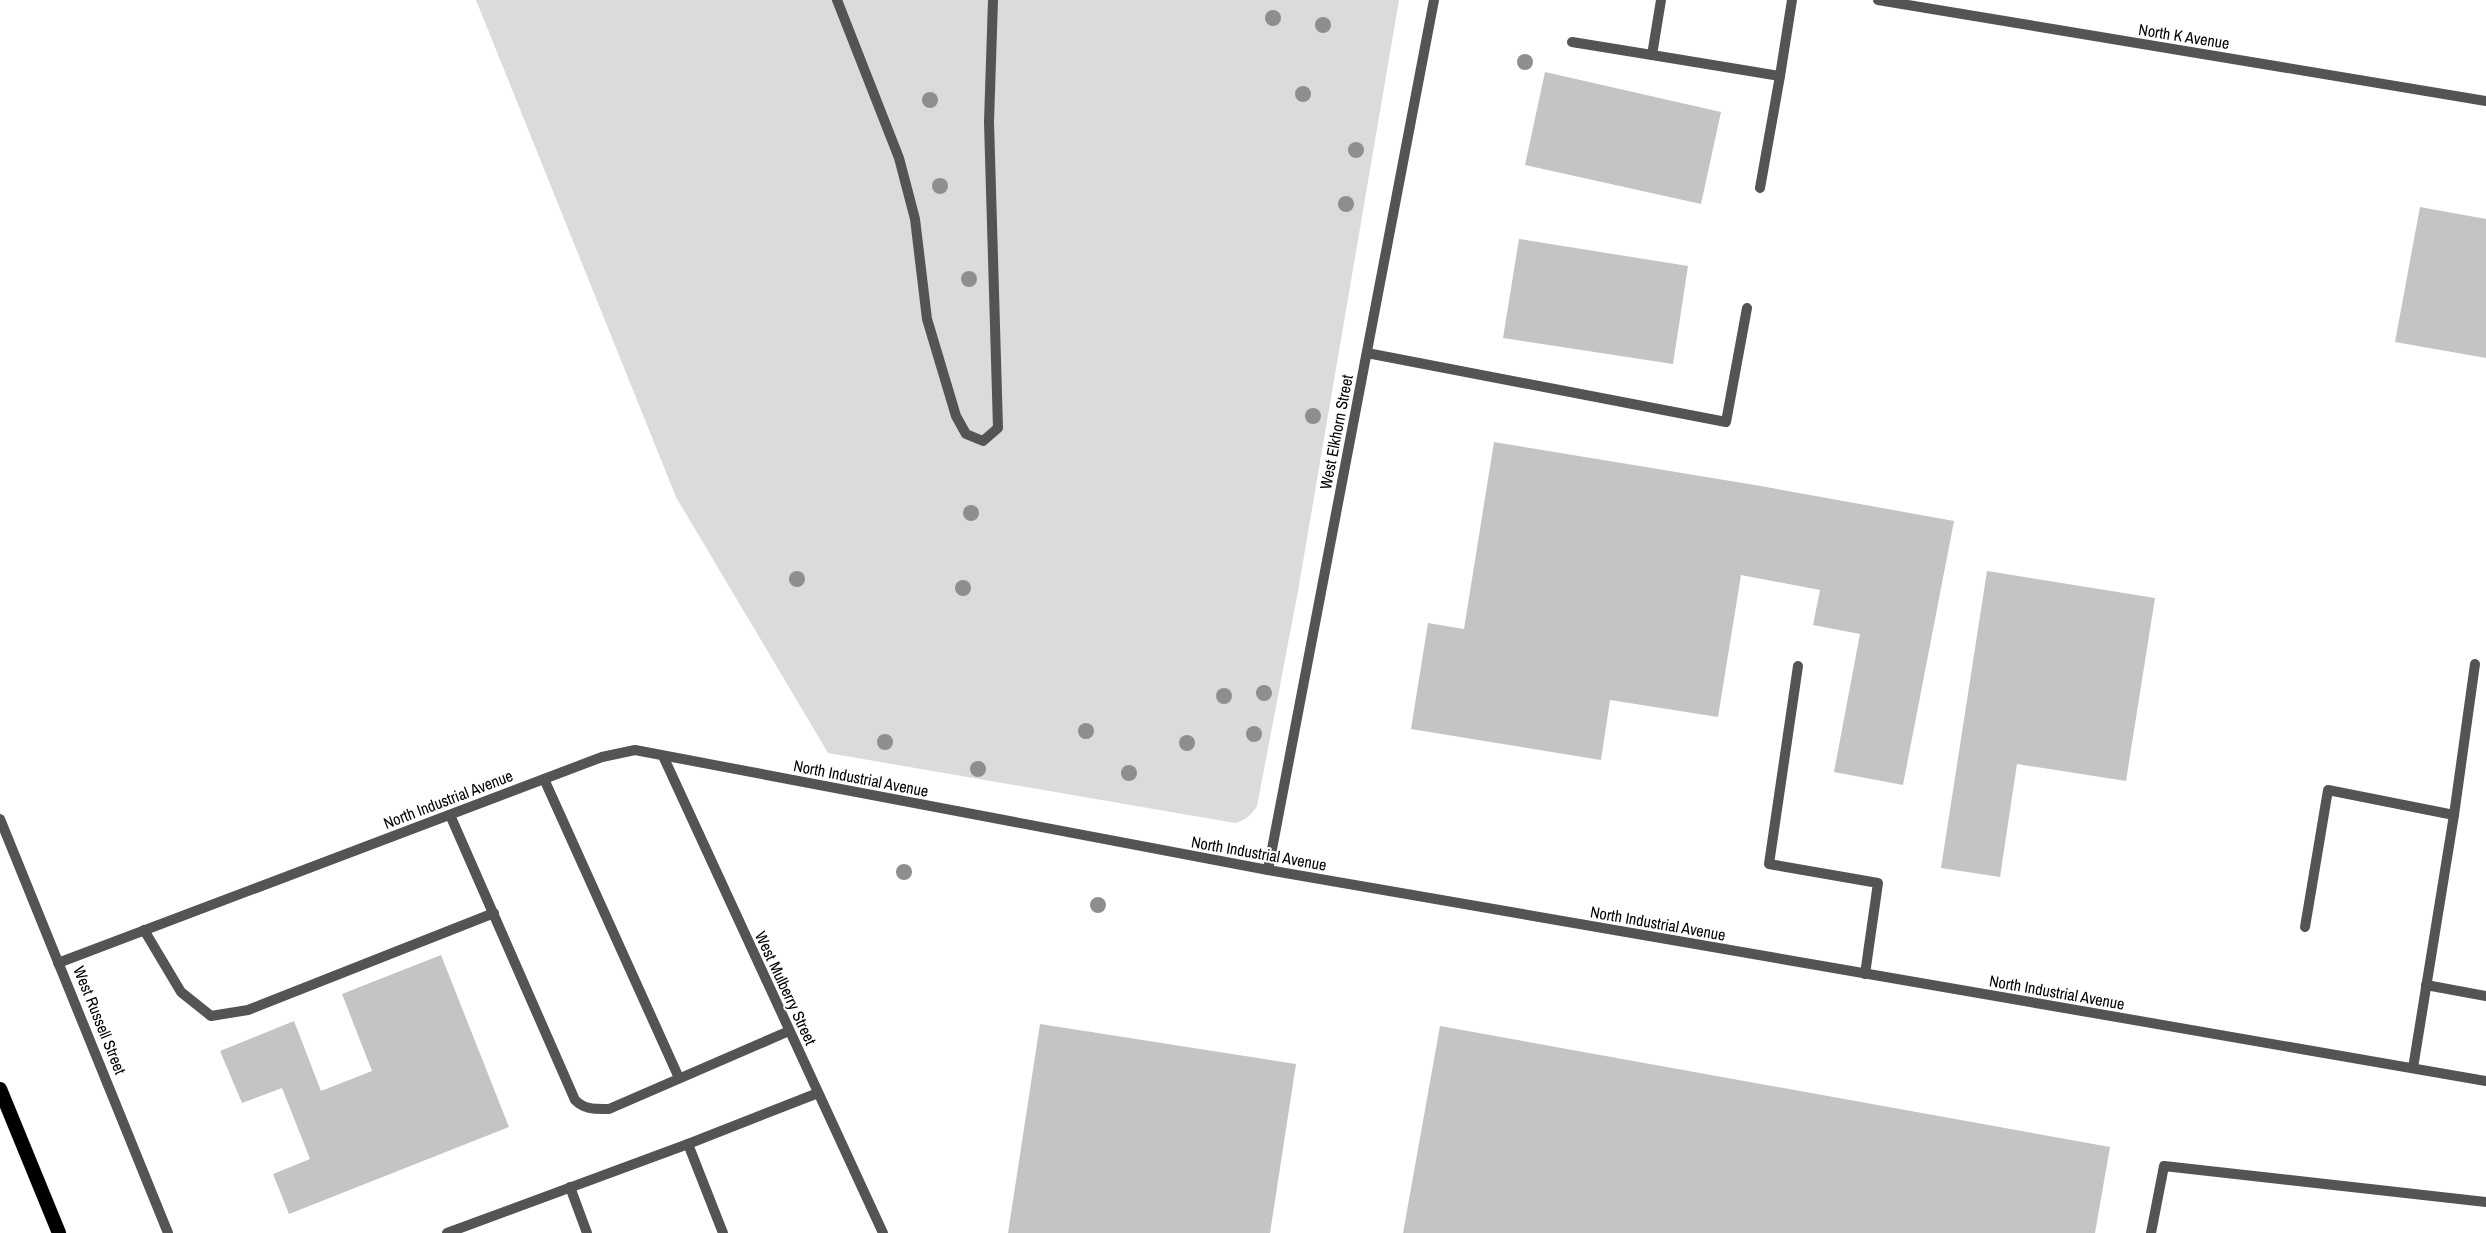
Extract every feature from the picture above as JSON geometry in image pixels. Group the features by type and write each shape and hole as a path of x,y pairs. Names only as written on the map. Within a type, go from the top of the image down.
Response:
{"highway":[{"path":"0,1089 59,1233"}],"street":[{"path":"837,0 899,158 915,219 927,319 956,416 966,434 983,441 998,428 989,122 993,0"},
{"name":"West Elkhorn Street","path":"1268,870 1434,0"},
{"path":"1652,55 1661,0"},
{"path":"1760,188 1792,0"},
{"name":"North K Avenue","path":"1878,0 2486,101"},
{"path":"1572,42 1780,76"},
{"path":"1367,352 1726,422 1747,308"},
{"path":"2413,1068 2454,815 2475,664"},
{"path":"1798,666 1770,864 1878,882 1865,974"},
{"name":"North Industrial Avenue","path":"58,963 602,757 635,750 1268,870 2486,1081"},
{"name":"West Mulberry Street","path":"663,756 883,1233"},
{"path":"544,779 679,1078"},
{"path":"2305,927 2328,790 2454,815"},
{"path":"450,815 575,1100 582,1106 593,1109 609,1108 790,1031"},
{"name":"West Russell Street","path":"0,819 168,1233"},
{"path":"144,930 181,992 211,1016 248,1010 494,913"},
{"path":"2426,985 2486,996"},
{"path":"447,1233 688,1144 818,1093"},
{"path":"688,1144 723,1233"},
{"path":"2151,1233 2164,1166 2486,1202"},
{"path":"570,1187 587,1233"}],"shaded area":[{"path":"476,0 1399,0 1298,591 1257,806 1250,815 1235,823 828,753 676,497"}],"building":[{"path":"1545,72 1721,112 1701,204 1525,165"},
{"path":"2420,207 2486,219 2486,358 2395,342"},
{"path":"1519,239 1688,266 1673,364 1503,338"},
{"path":"1494,442 1755,485 1954,521 1903,785 1834,772 1860,634 1813,625 1820,590 1741,575 1718,717 1610,700 1601,760 1411,729 1428,623 1464,629"},
{"path":"1987,571 2155,598 2126,781 2017,764 2000,877 1941,868"},
{"path":"441,955 509,1127 289,1214 273,1174 310,1159 282,1088 242,1103 220,1051 294,1021 321,1091 372,1071 342,994"},
{"path":"1040,1024 1296,1064 1270,1233 1008,1233"},
{"path":"1440,1026 2110,1147 2095,1233 1403,1233"}]}
